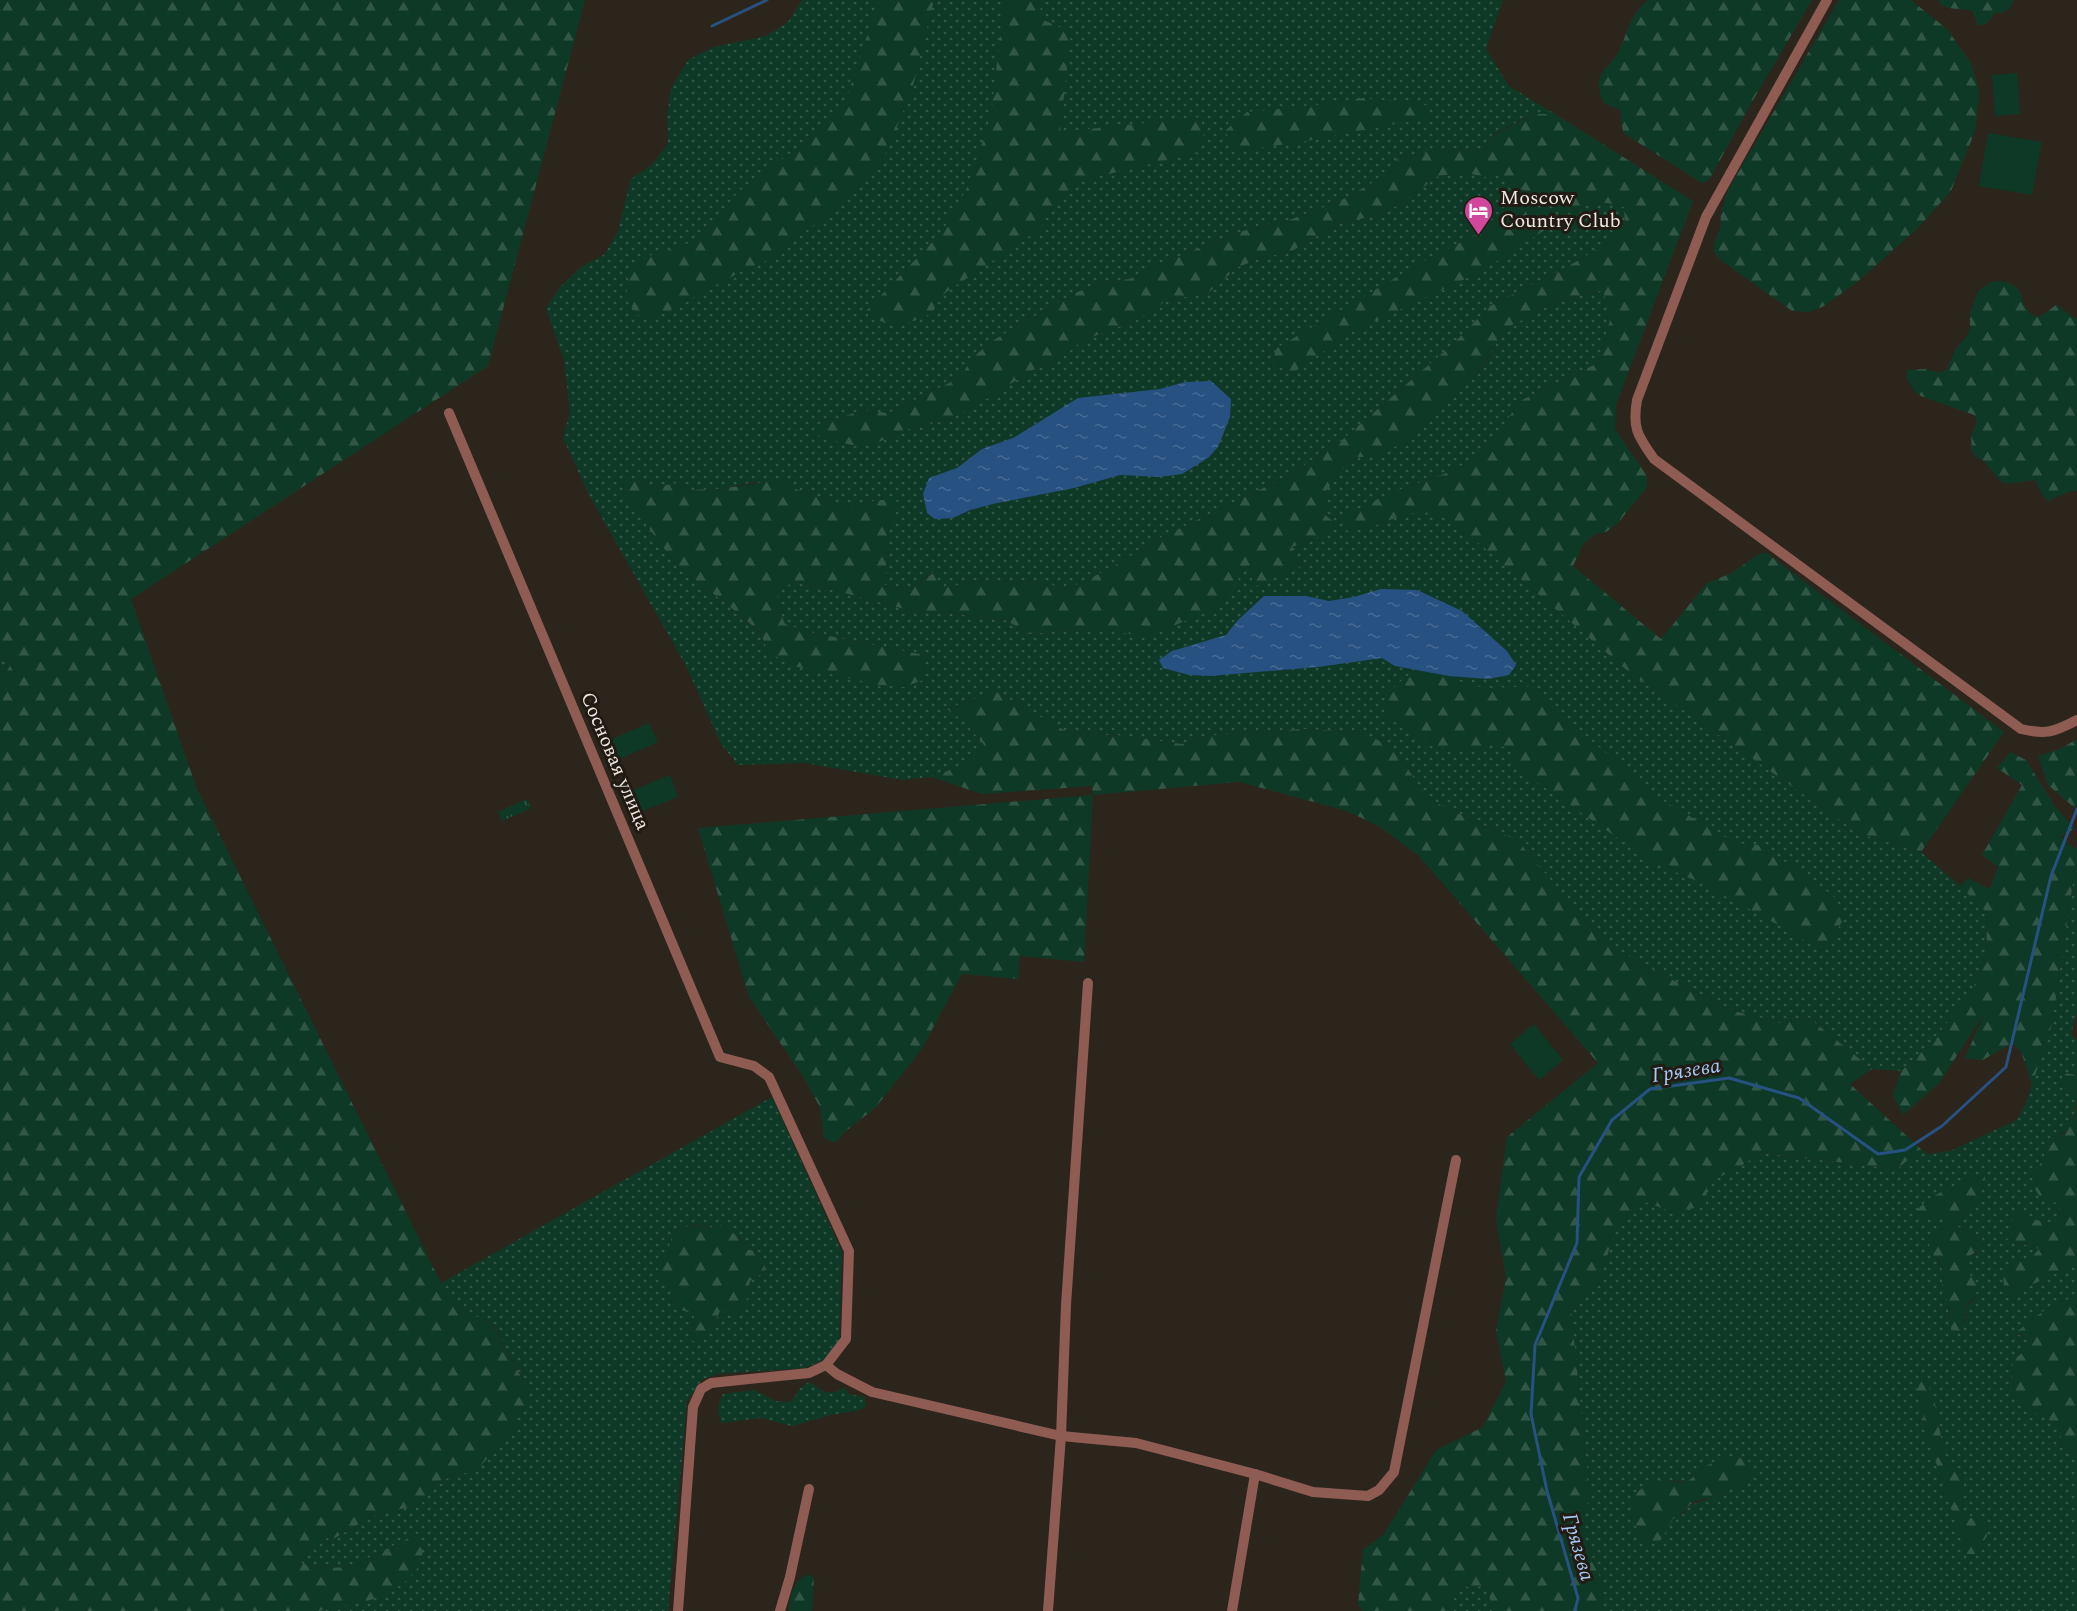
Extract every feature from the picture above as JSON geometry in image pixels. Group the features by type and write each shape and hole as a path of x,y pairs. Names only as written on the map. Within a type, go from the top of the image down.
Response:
{"street":[{"path":"1827,0 1706,217 1637,400 1635,414 1637,435 1654,459 2021,729 2039,733 2054,732 2077,720"},
{"name":"Сосновая улица","path":"449,413 720,1057 754,1066 770,1077 849,1251 846,1339 826,1365"},
{"path":"1048,1611 1061,1436 1066,1305 1088,983"},
{"path":"678,1611 693,1407 701,1389 711,1383 809,1373 826,1365 837,1374 872,1392 1061,1436 1136,1443 1254,1473 1313,1492 1368,1496 1379,1490 1394,1472 1456,1160"},
{"path":"1232,1611 1254,1473"},
{"path":"780,1611 790,1577 809,1489"}],"green space":[{"path":"0,0 585,0 488,366 131,599 197,789 441,1283 473,1316 483,1318 492,1324 527,1388 529,1402 527,1409 514,1414 516,1425 478,1469 435,1482 421,1504 373,1516 333,1539 328,1537 298,1563 328,1568 350,1567 419,1533 423,1547 421,1560 415,1571 395,1589 357,1604 320,1611 0,1611 0,675 7,672 10,665 7,658 0,656"},
{"name":"Moscow Country Club","path":"802,0 1503,0 1486,49 1509,86 1555,114 1533,114 1492,135 1482,149 1438,150 1398,158 1379,179 1338,202 1284,222 1257,226 1243,231 1149,268 1130,279 1101,283 1075,293 992,341 970,360 963,374 951,382 889,413 862,410 822,421 879,442 904,430 944,421 973,407 1033,370 1058,360 1082,341 1136,320 1168,300 1208,293 1238,267 1264,257 1290,252 1339,223 1379,215 1404,202 1438,176 1464,172 1484,177 1495,174 1566,214 1598,201 1624,207 1625,228 1605,245 1560,271 1490,306 1454,343 1341,441 1290,475 1162,537 1109,569 1068,589 1046,584 985,580 939,589 935,571 911,589 885,585 888,528 900,504 878,500 846,507 793,488 754,482 720,489 691,490 679,483 648,488 636,480 622,487 628,500 677,566 760,633 768,651 923,680 924,655 809,632 785,624 777,605 778,587 796,583 837,591 912,611 1005,620 1031,634 1083,629 1112,631 1223,601 1246,568 1300,566 1292,547 1321,536 1333,521 1325,515 1325,493 1347,463 1356,457 1379,457 1486,362 1500,336 1510,326 1558,301 1604,290 1610,320 1598,363 1520,401 1501,429 1476,457 1452,471 1388,494 1376,525 1409,513 1447,515 1629,672 1860,834 1921,852 1960,886 1986,912 1987,948 1972,992 1929,1045 1901,1071 1872,1069 1808,1017 1780,1023 1727,1009 1615,949 1594,932 1518,841 1440,805 1419,787 1405,764 1361,732 1302,729 1208,736 1181,744 1126,736 1069,733 995,691 947,709 966,723 984,745 972,762 931,777 902,780 805,763 738,765 721,744 686,666 589,495 563,438 570,412 564,360 546,308 561,286 581,267 605,254 618,231 631,179 653,164 668,143 667,117 671,88 688,60 713,47 766,36 788,22"},
{"path":"879,0 934,0 912,90 886,153 830,213 766,261 742,271 669,311 642,320 626,299 629,270 651,255 679,248 703,235 738,192 828,125 845,103"},
{"path":"1004,0 1042,0 1039,18 1071,32 1060,132 1201,117 1204,133 1200,152 1076,182 1053,206 1040,229 945,293 930,314 914,321 891,325 869,317 866,311 942,232 967,188 991,116"},
{"path":"1648,0 1812,0 1709,180 1702,183 1623,133 1620,110 1604,103 1599,89 1600,76 1618,53 1637,12"},
{"path":"1839,0 1911,0 1947,29 1971,63 1978,87 1975,131 1951,191 1917,229 1856,283 1824,306 1809,312 1792,311 1718,258 1714,251 1714,243 1720,228 1721,214 1728,190"},
{"path":"1938,0 2013,1 2007,10 1996,13 1985,25 1978,25 1972,11 1949,8"},
{"path":"2017,73 2020,114 1995,116 1992,75"},
{"path":"1363,98 1418,103 1431,107 1427,118 1301,142 1231,152 1226,130 1247,112"},
{"path":"1534,114 1555,114 1693,201 1616,405 1615,429 1647,476 1647,487 1618,523 1584,543 1573,566 1661,639 1707,583 1732,573 1765,552 2004,732 1921,852 1860,834 1629,672 1447,516 1409,513 1376,525 1346,531 1343,517 1388,494 1452,471 1476,457 1501,429 1520,401 1598,363 1610,320 1603,290 1558,301 1510,326 1500,336 1486,361 1404,441 1379,457 1356,457 1347,463 1325,493 1325,515 1334,522 1321,536 1292,547 1300,567 1256,586 1246,568 1223,601 1213,609 1150,636 1083,629 1031,634 1005,620 912,611 837,591 796,583 778,587 777,605 785,624 809,632 924,655 923,680 904,687 880,685 789,665 768,651 760,632 677,566 628,500 622,487 628,479 636,480 648,488 679,483 691,490 720,489 782,479 793,488 846,507 878,500 895,500 900,504 888,528 885,585 911,589 936,571 939,589 985,580 1046,584 1068,589 1109,569 1162,537 1290,475 1341,441 1454,343 1490,306 1560,271 1604,245 1625,228 1624,207 1598,201 1566,214 1495,174 1492,178 1464,172 1438,176 1404,202 1379,215 1339,223 1290,252 1264,257 1238,267 1208,293 1168,300 1136,320 1082,341 1058,360 1033,370 973,407 944,421 904,430 879,442 866,445 852,445 825,439 813,432 822,421 862,410 889,413 951,382 963,374 970,360 992,341 1075,293 1101,283 1130,279 1149,268 1243,231 1257,226 1284,222 1338,202 1379,179 1398,158 1438,150 1482,149 1492,136"},
{"path":"1988,133 2042,142 2032,195 1979,186"},
{"path":"1507,193 1563,218 1482,271 1348,334 1294,372 1274,364 1275,349 1429,258 1480,233 1503,216"},
{"path":"1999,281 2016,287 2029,312 2036,317 2056,305 2077,319 2077,491 2071,491 2048,501 2042,495 2035,480 2007,484 2000,481 1984,461 1972,452 1971,436 1977,422 1974,415 1921,396 1914,391 1906,377 1908,370 1925,369 1940,373 1947,369 1956,348 1967,336 1970,328 1970,313 1978,291 1991,282"},
{"path":"0,656 7,658 10,665 7,672 0,675"},
{"path":"1417,670 1449,676 1470,686 1493,688 1534,686 1552,708 1665,802 1736,843 1759,845 1816,882 1835,898 1845,916 1830,943 1816,948 1788,930 1697,881 1654,863 1513,766 1511,752 1496,742 1473,752 1431,746 1384,715 1386,694"},
{"path":"995,691 1069,733 1126,736 1181,744 1208,736 1302,729 1361,732 1386,744 1405,764 1419,787 1440,805 1518,841 1594,932 1615,949 1727,1009 1780,1023 1808,1017 1872,1069 1850,1084 1921,1149 1897,1169 1761,1153 1733,1171 1707,1182 1706,1206 1672,1212 1643,1201 1614,1232 1600,1281 1571,1311 1590,1497 1579,1522 1599,1574 1603,1611 1492,1611 1488,1586 1460,1587 1448,1611 1362,1611 1358,1604 1363,1550 1384,1534 1436,1450 1483,1427 1506,1381 1496,1331 1506,1278 1496,1218 1507,1137 1598,1063 1419,856 1380,827 1347,811 1239,782 1093,795 1092,786 982,794 931,777 972,762 984,745 966,723 947,709"},
{"path":"649,723 658,742 613,762 605,742"},
{"path":"2077,739 2077,810 2048,785 2038,756 2060,749"},
{"path":"2010,752 2026,760 2054,805 2075,829 2061,836 2073,849 2077,845 2077,866 2052,1024 2032,1085 2021,1051 2012,1043 1983,1060 1965,1058 1984,1014 1939,1083 1903,1115 1893,1095 1901,1071 1929,1045 1972,992 1987,948 1986,912 1960,886 1968,878 1990,889 1998,867 1982,855 2022,785 1997,768"},
{"path":"670,775 678,797 632,815 624,794"},
{"path":"1093,795 1084,962 1020,956 1018,979 962,974 921,1050 875,1108 835,1143 824,1138 820,1107 802,1075 749,997 698,828"},
{"path":"527,799 531,808 502,821 498,812"},
{"path":"2077,866 2077,1013 2071,1034 2077,1040 2077,1075 2063,1073 2060,1087 2077,1095 2077,1104 2067,1129 2049,1145 2062,1203 2056,1224 2036,1220 2018,1243 2040,1249 2032,1257 2009,1296 2077,1263 2077,1295 2042,1312 2015,1334 2030,1338 2029,1348 2013,1360 2012,1394 2030,1410 2066,1429 2055,1446 2077,1452 2077,1611 1603,1611 1599,1574 1579,1522 1590,1497 1571,1311 1600,1281 1614,1231 1643,1201 1672,1212 1707,1182 1733,1171 1761,1153 1897,1169 1921,1149 1927,1154 1950,1151 2017,1120 2025,1105 2052,1024","holes":["1966,1179 1970,1208 1954,1223 1962,1230 1981,1236 1977,1253 1968,1257 1967,1268 1976,1296 1964,1307 1967,1311 1965,1323 1949,1320 1947,1300 1942,1291 1942,1270 1929,1243 1943,1228 1943,1219 1933,1215 1939,1193 1958,1186","1926,1380 1946,1464 1956,1465 1964,1486 1963,1519 1979,1518 1981,1544 1974,1554 1926,1432 1921,1402 1917,1393 1917,1383","1737,1457 1722,1495 1690,1505 1683,1514 1673,1519 1665,1480 1687,1482 1710,1465"]},
{"path":"1534,1024 1563,1060 1539,1080 1510,1044"},
{"path":"2063,1073 2077,1075 2077,1095 2060,1087"},
{"path":"772,1097 842,1252 839,1341 824,1360 805,1368 718,1374 703,1379 687,1401 668,1611 320,1611 327,1607 357,1604 419,1533 350,1567 328,1568 298,1563 328,1537 333,1539 373,1516 421,1504 435,1482 478,1469 527,1388 493,1324 483,1318 473,1316 441,1283","holes":["694,1225 717,1228 739,1237 749,1250 760,1254 765,1263 764,1272 750,1281 735,1315 720,1310 714,1325 689,1340 694,1317 692,1310 674,1301 672,1293 662,1282 659,1260 669,1247 673,1233 679,1229"]},
{"path":"2077,1108 2077,1263 2009,1296 2004,1288 2003,1268 2032,1257 2039,1249 2005,1238 2016,1212 2036,1220 2056,1223 2062,1204 2042,1200 2031,1183 2049,1145 2065,1133"},
{"path":"1975,1175 1985,1177 1982,1191 1974,1203 1954,1223 1962,1230 1981,1236 1985,1246 1968,1257 1969,1272 1978,1285 1975,1297 1964,1307 1967,1310 1961,1332 1951,1330 1947,1300 1942,1292 1942,1270 1938,1259 1930,1253 1929,1243 1943,1228 1943,1219 1933,1215 1924,1218 1916,1211 1939,1193 1958,1186"},
{"path":"724,1223 749,1250 762,1256 765,1263 764,1272 750,1281 747,1300 740,1312 735,1315 720,1311 705,1336 697,1342 689,1340 694,1317 691,1310 684,1311 677,1308 672,1293 662,1282 657,1267 659,1260 669,1247 673,1233 679,1229 690,1226 717,1228"},
{"path":"2077,1295 2077,1452 2055,1446 2066,1429 2030,1410 2012,1394 2013,1360 2029,1348 2030,1338 2015,1333 2042,1312"},
{"path":"1926,1380 1934,1400 1946,1464 1956,1465 1964,1486 1963,1518 1979,1518 1986,1526 1987,1536 1975,1554 1966,1554 1926,1432 1921,1402 1917,1393 1917,1382"},
{"path":"810,1382 826,1392 834,1392 844,1387 849,1394 864,1397 866,1405 861,1410 830,1415 792,1426 761,1418 722,1423 719,1416 718,1408 723,1394 754,1390 775,1401 790,1402 801,1388"},
{"path":"1737,1457 1748,1461 1756,1470 1751,1482 1740,1487 1729,1486 1720,1495 1691,1504 1682,1514 1673,1519 1661,1540 1650,1543 1640,1537 1632,1510 1633,1500 1639,1491 1661,1480 1685,1482 1710,1464"},
{"path":"808,1574 814,1578 812,1611 789,1611 793,1590"},
{"path":"1488,1586 1492,1611 1448,1611 1460,1587"}],"water":[{"path":"1211,381 1231,399 1230,417 1218,447 1208,458 1182,474 1160,477 1120,475 1074,488 997,503 970,510 953,518 935,519 927,513 923,494 929,478 957,468 982,449 1013,438 1078,398 1160,389 1185,382"},
{"path":"1381,589 1417,590 1462,611 1507,651 1516,665 1509,675 1488,679 1449,676 1395,666 1382,658 1318,667 1210,676 1189,675 1163,668 1159,660 1172,651 1226,635 1238,620 1264,596 1306,596 1329,601"}],"waterway":[{"path":"712,26 767,0"},
{"name":"Грязева","path":"1575,1611 1578,1598 1547,1491 1531,1414 1535,1345 1577,1243 1579,1177 1612,1120 1650,1089 1729,1078 1799,1098 1878,1154 1905,1150 1942,1126 2006,1067 2051,876 2077,809"}],"place":[{"name":"Moscow Country Club","path":"1479,236"}]}
